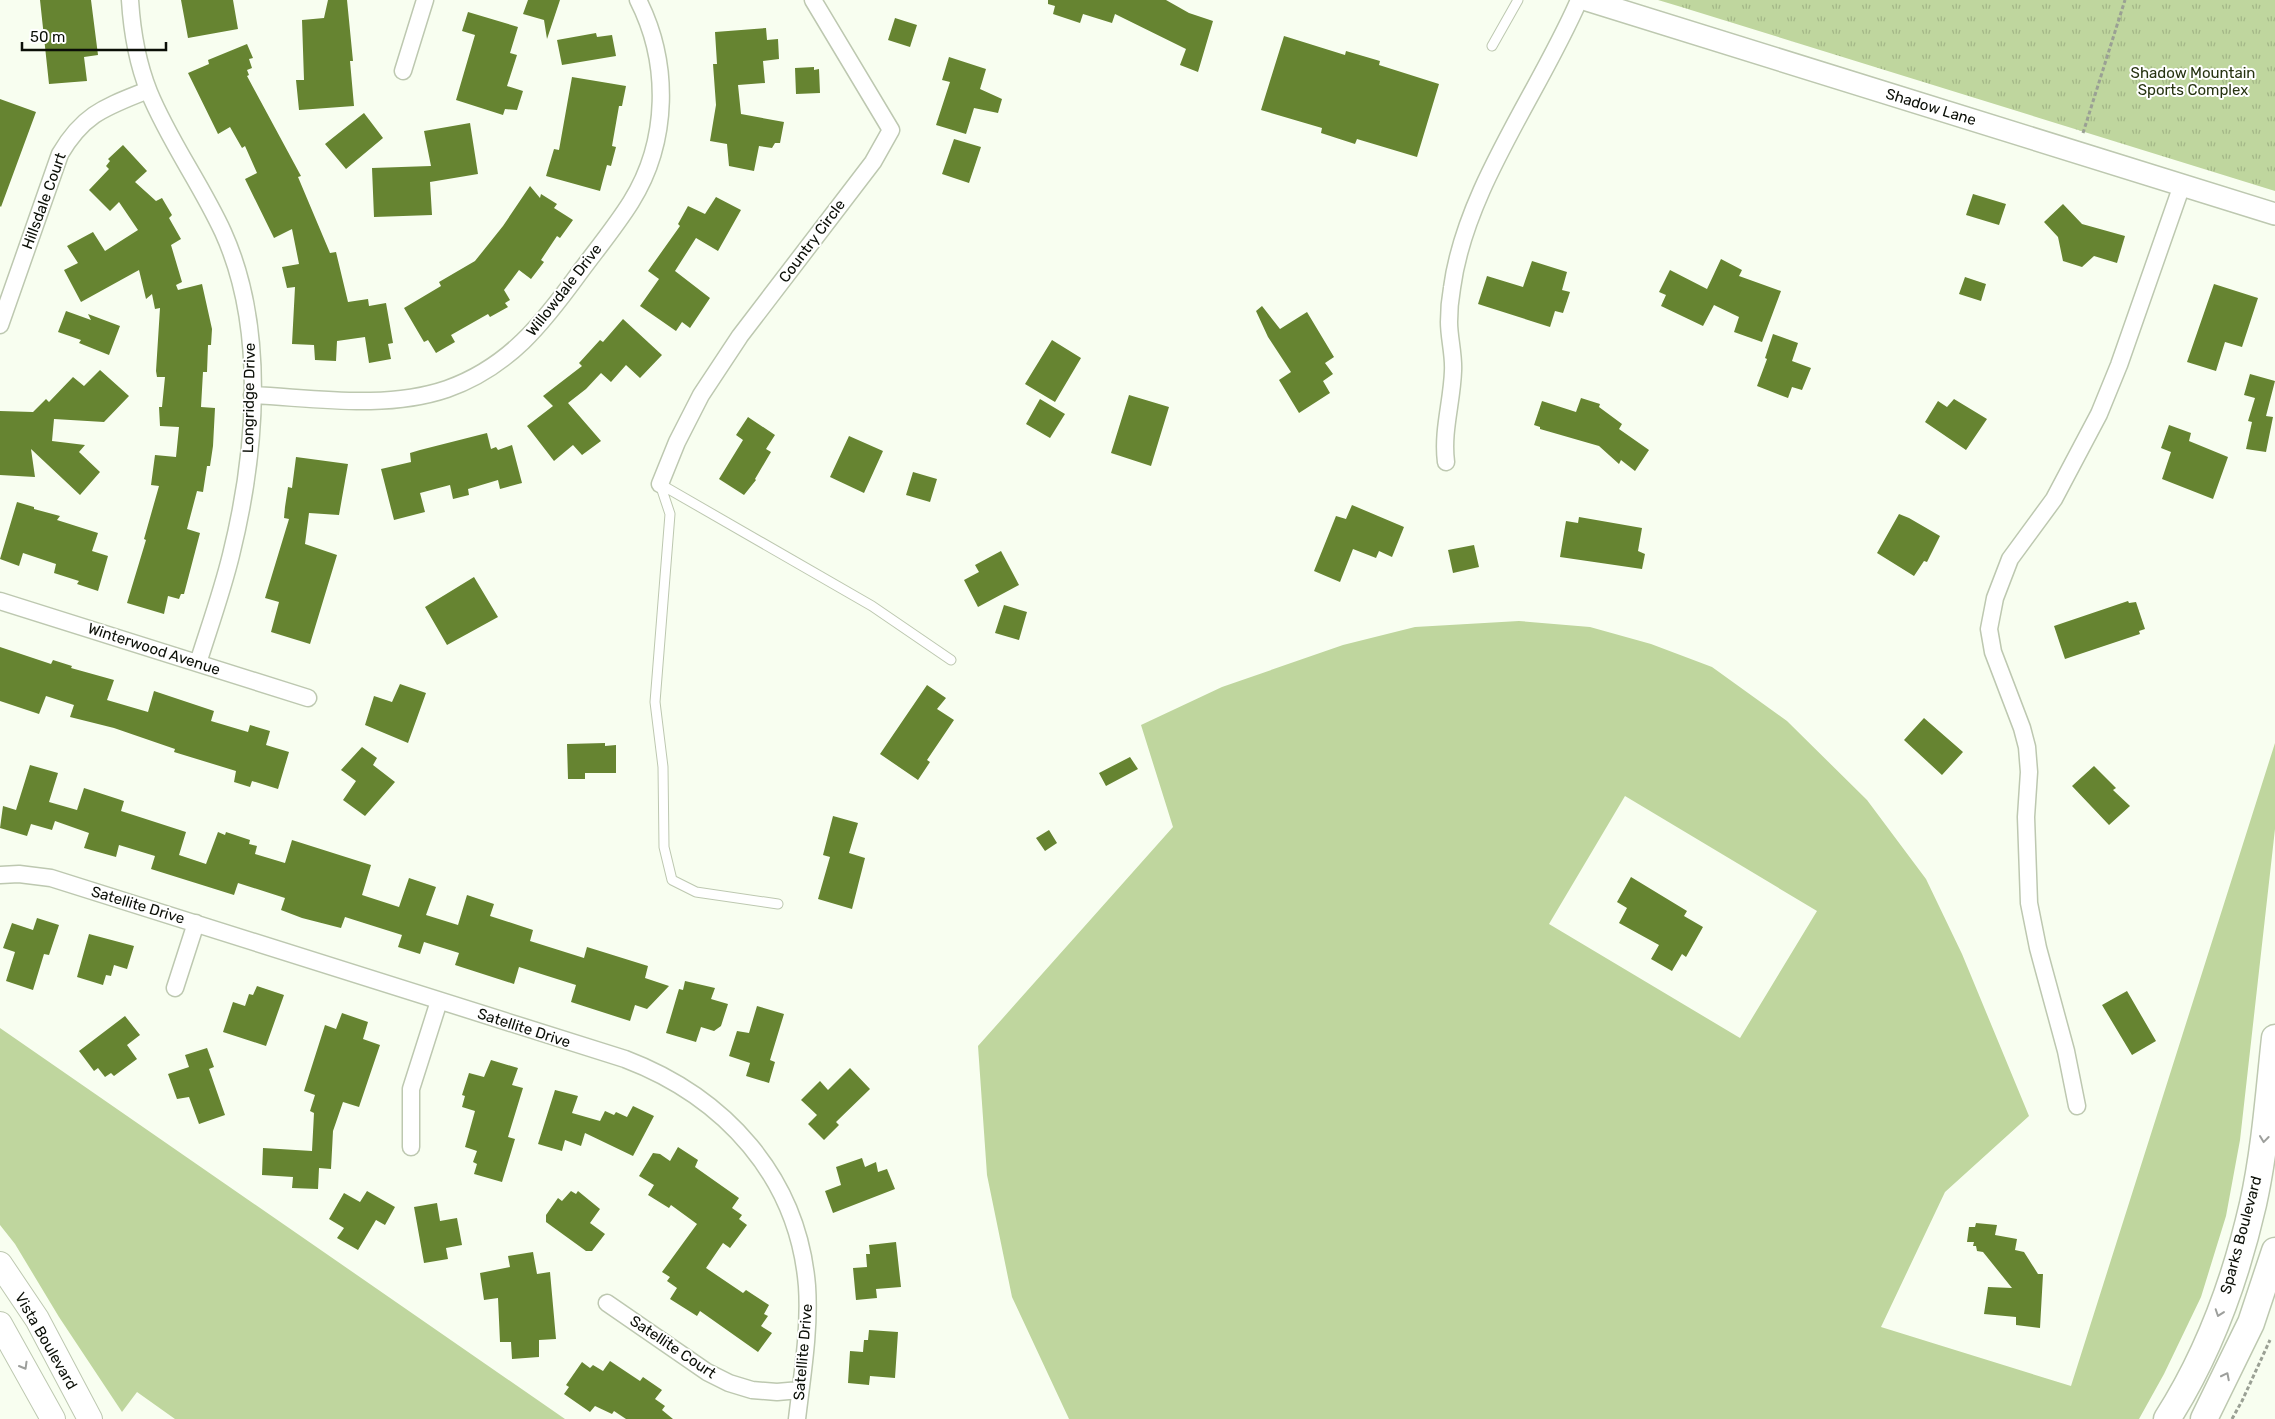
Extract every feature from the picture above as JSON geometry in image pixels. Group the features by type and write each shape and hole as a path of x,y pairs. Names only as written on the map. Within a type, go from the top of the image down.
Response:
{"main road":[{"name":"Sparks Boulevard","path":"2168,1419 2181,1397 2216,1322 2234,1270 2253,1204 2262,1148 2275,1038"},
{"path":"2234,1270 2247,1256 2257,1238 2275,1186"},
{"path":"2204,1419 2252,1323 2275,1251"},
{"name":"Vista Boulevard","path":"0,1264 37,1319 90,1419"},
{"name":"Vista Boulevard","path":"0,1324 53,1419"}],"street":[{"name":"Longridge Drive","path":"130,0 132,32 148,90 219,225 237,272 248,314 252,354 252,395 249,448 242,503 231,556 198,663"},
{"path":"403,71 425,0"},
{"name":"Willowdale Drive","path":"252,395 378,401 413,398 447,389 482,373 509,355 532,335 632,202 646,174 656,144 661,114 662,80 656,45 646,15 638,0"},
{"name":"Country Circle","path":"660,484 677,442 702,395 723,362 873,162 891,130 813,0"},
{"path":"1446,462 1444,441 1454,370 1449,321 1452,287 1461,246 1474,209 1579,0"},
{"name":"Shadow Lane","path":"1587,0 2275,214"},
{"name":"Hillsdale Court","path":"0,325 60,154 71,135 86,120 102,109 148,90"},
{"path":"2077,1106 2066,1052 2038,948 2029,902 2026,817 2029,772 2027,747 2022,728 1993,652 1989,629 1995,598 2010,559 2054,499 2099,414 2119,365 2182,185"},
{"name":"Winterwood Avenue","path":"0,601 308,698"},
{"name":"Satellite Drive","path":"0,875 20,874 51,878 196,923 647,1068 692,1093 732,1125 755,1151 775,1183 790,1216 800,1248 807,1286 808,1319 797,1419"},
{"path":"175,988 196,923"},
{"path":"411,1147 411,1089 439,1001"},
{"name":"Satellite Court","path":"607,1303 707,1372 729,1383 752,1390 800,1390"}],"lane":[{"path":"1492,46 1518,0"},
{"path":"660,484 872,606 951,660"},
{"path":"660,484 670,514 655,702 663,767 664,846 672,880 696,892 778,904"}],"path":[{"path":"2083,134 2125,0"},
{"path":"2232,1419 2273,1332"}],"green space":[{"name":"Shadow Mountain Sports Complex","path":"1658,0 2275,0 2275,191 1678,6"},
{"path":"1519,621 1590,627 1651,644 1712,667 1787,721 1867,800 1926,879 1962,954 2029,1116 1945,1192 1881,1327 2071,1386 2275,743 2275,829 2240,1140 2226,1216 2201,1297 2164,1374 2139,1419 1069,1419 1012,1297 987,1175 978,1046 1173,827 1141,725 1222,687 1343,645 1415,627","holes":["1625,796 1817,911 1740,1038 1549,924"]},
{"path":"0,1028 565,1419 175,1419 137,1392 122,1412 59,1317 15,1244 0,1225"}],"building":[{"path":"40,0 91,0 98,55 84,57 87,81 49,84"},
{"path":"181,0 233,0 238,29 188,38"},
{"path":"328,0 347,0 353,61 350,61 354,106 299,110 296,80 304,80 302,20 324,18"},
{"path":"528,0 560,0 547,39 544,20 523,14"},
{"path":"1048,0 1166,0 1189,13 1213,21 1198,72 1180,65 1186,49 1115,14 1112,23 1083,14 1080,23 1053,14 1055,6 1048,4"},
{"path":"468,12 518,27 510,53 517,55 507,86 523,91 517,110 505,109 503,115 456,100 475,35 462,31"},
{"path":"895,18 917,25 910,47 888,40"},
{"path":"766,28 767,40 778,39 779,59 763,61 765,83 738,85 741,114 784,122 780,143 775,143 772,148 759,146 754,171 729,166 727,144 710,141 716,105 713,64 717,64 715,32"},
{"path":"596,33 597,37 612,35 616,56 562,65 557,40"},
{"path":"1284,36 1345,55 1346,51 1380,61 1379,65 1439,84 1417,157 1357,139 1355,144 1321,133 1322,128 1261,110"},
{"path":"247,44 253,58 249,59 252,68 247,70 249,75 247,76 301,176 298,177 330,253 336,252 348,302 368,299 369,306 386,303 393,343 388,344 391,359 369,363 365,337 337,341 336,361 315,360 314,345 292,344 295,287 287,288 282,267 299,264 292,229 274,238 245,179 257,173 245,146 242,148 230,127 218,134 188,73 209,64 208,60"},
{"path":"949,57 986,69 980,89 1002,99 998,113 974,108 966,134 936,125 950,82 942,80"},
{"path":"814,67 814,70 819,69 820,93 796,94 795,68"},
{"path":"572,77 626,86 622,106 619,106 612,146 616,147 611,166 607,165 600,191 546,176 554,149 559,150"},
{"path":"0,99 36,112 1,207 0,206"},
{"path":"364,113 383,138 346,169 325,144"},
{"path":"470,123 478,174 430,182 432,215 374,217 372,168 431,166 424,131"},
{"path":"954,139 981,147 969,183 942,174"},
{"path":"123,145 147,171 135,182 156,201 162,198 172,215 169,218 181,239 171,245 182,282 176,285 178,290 202,284 212,329 211,345 208,345 207,372 203,372 201,407 215,408 213,446 210,466 207,466 203,492 197,491 187,529 200,533 184,594 181,594 179,599 168,596 164,614 127,603 146,540 144,539 159,486 151,485 155,455 176,457 179,427 160,426 159,407 162,407 165,377 157,377 156,371 160,308 155,309 152,294 146,299 139,270 81,302 64,270 78,263 67,246 93,232 105,251 138,230 119,202 110,211 89,190 109,169 106,166 110,161 108,159"},
{"path":"530,186 540,198 541,194 557,204 554,208 573,220 560,238 557,236 541,260 544,262 531,279 519,270 504,290 510,300 505,303 508,307 490,317 488,314 451,335 455,342 436,353 428,340 424,342 404,308 441,286 439,282 475,261 503,226"},
{"path":"1973,194 2006,204 1999,225 1966,215"},
{"path":"716,197 741,210 718,251 696,238 675,271 710,298 690,328 682,322 676,331 640,306 659,279 648,271 680,226 678,224 688,206 705,214"},
{"path":"2063,204 2082,224 2125,236 2117,263 2094,256 2082,267 2063,261 2058,237 2044,222"},
{"path":"1721,259 1742,270 1739,276 1781,291 1762,342 1734,332 1739,317 1714,305 1703,326 1661,306 1666,295 1659,292 1670,270 1707,289"},
{"path":"1532,261 1567,272 1562,290 1570,292 1563,313 1555,311 1550,327 1478,304 1487,276 1523,287"},
{"path":"1965,277 1986,284 1981,301 1959,294"},
{"path":"2214,284 2258,298 2242,347 2225,342 2216,371 2187,362"},
{"path":"1262,306 1280,329 1307,312 1334,357 1325,363 1333,374 1323,381 1330,393 1299,413 1279,380 1291,372 1268,337 1256,311"},
{"path":"66,311 91,320 88,314 120,326 109,355 79,343 81,340 58,332"},
{"path":"623,319 662,355 640,378 626,365 611,382 601,373 586,389 568,403 601,441 582,455 573,445 554,461 527,426 553,406 543,396 582,366 579,363 600,340 603,342"},
{"path":"1773,334 1798,343 1792,361 1811,368 1802,390 1792,387 1788,398 1757,386 1767,359 1765,358"},
{"path":"1052,340 1081,358 1055,402 1025,384"},
{"path":"100,370 129,396 104,422 54,419 52,441 85,445 79,452 100,472 80,495 31,449 35,477 0,475 0,411 33,412 46,399 49,402 73,377 84,386"},
{"path":"2250,374 2275,381 2266,416 2273,417 2266,452 2246,449 2252,422 2248,421 2255,398 2244,395"},
{"path":"1129,395 1169,407 1151,466 1111,453"},
{"path":"1581,398 1600,404 1599,407 1622,424 1619,429 1649,450 1635,471 1621,460 1619,464 1599,446 1540,429 1540,427 1534,425 1542,401 1576,412"},
{"path":"1040,399 1065,414 1050,438 1026,424"},
{"path":"1954,399 1987,419 1966,450 1925,422 1938,401 1947,407"},
{"path":"748,417 775,435 766,449 771,452 756,480 744,495 719,479 743,440 736,435"},
{"path":"2169,425 2191,433 2189,441 2228,457 2213,499 2162,479 2171,452 2161,448"},
{"path":"487,433 491,449 496,447 498,450 512,445 522,483 500,489 498,480 468,489 469,495 453,499 450,485 420,493 425,512 394,520 381,469 411,462 410,453"},
{"path":"849,436 883,451 864,493 830,477"},
{"path":"296,457 348,464 339,515 309,513 305,544 337,555 310,644 271,632 279,602 265,598 289,519 284,518 285,507 288,487 292,488"},
{"path":"913,472 937,479 930,502 906,495"},
{"path":"17,502 60,516 57,520 98,533 92,551 108,556 98,591 77,584 79,581 54,573 56,564 23,553 19,566 0,559"},
{"path":"1352,505 1404,527 1392,557 1379,551 1376,558 1353,549 1340,582 1314,571 1336,516 1346,519"},
{"path":"1899,514 1940,536 1927,562 1924,561 1914,576 1877,553"},
{"path":"1579,517 1642,528 1638,551 1645,554 1642,569 1560,557 1566,521 1578,523"},
{"path":"1474,545 1479,567 1453,573 1448,550"},
{"path":"1001,551 1019,585 978,607 964,580 979,572 975,565"},
{"path":"474,577 498,617 447,645 425,607"},
{"path":"2128,601 2129,603 2136,602 2145,629 2139,631 2140,634 2065,659 2054,626"},
{"path":"1004,605 1027,612 1019,640 995,633"},
{"path":"0,647 51,664 53,660 72,666 71,668 114,680 107,700 148,712 154,691 214,711 211,721 248,732 250,725 270,731 266,745 289,752 278,789 252,781 250,787 234,782 236,771 174,752 175,749 114,728 70,717 74,705 46,696 39,714 0,701"},
{"path":"400,684 426,693 408,743 365,725 374,696 392,702"},
{"path":"927,685 946,698 937,709 954,720 927,760 930,762 918,780 880,754"},
{"path":"1924,718 1963,752 1942,775 1904,740"},
{"path":"605,743 605,746 616,745 616,773 585,773 585,779 568,779 567,744"},
{"path":"362,747 377,758 373,765 395,782 365,816 343,800 356,781 341,770"},
{"path":"1130,757 1138,769 1106,786 1099,773"},
{"path":"30,765 58,773 49,802 77,810 84,788 124,801 121,811 186,832 179,855 206,864 218,832 225,835 226,832 250,840 249,844 257,846 255,854 285,863 292,840 371,865 362,895 399,907 409,878 436,887 426,915 458,925 467,895 494,904 490,916 533,930 530,941 584,958 587,947 648,966 645,978 669,986 647,1009 635,1005 630,1021 571,1002 576,985 519,967 514,984 455,965 459,953 424,942 420,954 398,947 402,935 345,917 341,928 302,918 281,910 285,898 238,883 234,895 151,869 155,856 119,845 116,857 84,848 89,833 55,821 52,830 31,824 27,836 0,828 3,806 16,810"},
{"path":"2094,766 2116,788 2113,790 2130,806 2109,825 2072,786"},
{"path":"833,816 858,823 849,853 865,858 852,909 818,899 830,857 823,855"},
{"path":"1049,830 1057,843 1045,851 1036,838"},
{"path":"1631,877 1687,911 1684,916 1703,927 1686,957 1682,954 1672,971 1651,959 1659,945 1619,923 1627,908 1617,902"},
{"path":"37,918 59,925 49,955 44,954 33,990 6,981 15,952 3,948 12,923 33,930"},
{"path":"89,934 134,946 127,969 114,965 111,976 106,975 103,985 77,977"},
{"path":"685,981 715,988 711,999 728,1004 721,1026 714,1031 701,1027 696,1042 666,1033 679,989 683,990"},
{"path":"257,986 284,995 266,1046 223,1032 233,1002 245,1006 249,994 253,995"},
{"path":"2127,991 2156,1041 2132,1055 2102,1005"},
{"path":"757,1006 784,1014 770,1060 775,1062 769,1083 746,1076 750,1063 729,1056 737,1031 749,1033"},
{"path":"342,1013 368,1022 363,1039 380,1045 359,1107 343,1102 333,1131 331,1169 319,1168 318,1189 292,1188 293,1177 262,1175 263,1148 312,1151 314,1113 310,1111 315,1095 304,1091 325,1025 336,1029"},
{"path":"125,1016 140,1035 127,1045 137,1059 114,1076 111,1073 105,1077 98,1068 94,1071 79,1051"},
{"path":"207,1048 214,1067 209,1069 225,1115 199,1124 189,1097 177,1099 168,1074 189,1067 185,1055"},
{"path":"491,1060 518,1068 512,1085 523,1088 508,1137 515,1139 502,1182 474,1174 477,1164 473,1162 477,1151 465,1147 475,1111 462,1107 465,1096 462,1095 469,1073 484,1077"},
{"path":"850,1068 870,1089 836,1122 839,1125 824,1140 808,1124 817,1115 801,1100 820,1081 828,1090"},
{"path":"555,1090 578,1096 572,1113 600,1121 605,1111 614,1115 616,1112 627,1117 633,1106 654,1116 633,1156 585,1133 581,1146 565,1140 562,1151 538,1144"},
{"path":"678,1147 698,1160 695,1167 739,1198 732,1208 742,1215 739,1219 747,1225 730,1248 723,1243 706,1268 743,1293 746,1290 769,1305 764,1314 768,1316 761,1326 772,1333 758,1352 700,1311 697,1316 670,1299 677,1288 667,1281 670,1277 662,1272 697,1224 671,1205 669,1208 648,1195 654,1185 639,1176 653,1153 660,1154 670,1161"},
{"path":"862,1158 865,1167 876,1162 878,1172 887,1169 895,1189 833,1213 825,1191 841,1185 836,1167"},
{"path":"367,1191 395,1207 385,1225 376,1220 358,1250 337,1238 344,1228 329,1219 344,1193 360,1202"},
{"path":"571,1191 576,1194 578,1191 600,1209 590,1223 605,1234 592,1251 586,1251 546,1222 546,1215 558,1198 562,1201"},
{"path":"437,1203 440,1221 457,1218 462,1245 446,1248 448,1259 424,1263 414,1207"},
{"path":"1976,1223 1997,1225 1995,1235 2017,1239 2015,1250 2024,1252 2038,1274 2043,1274 2040,1328 2016,1325 2016,1317 1984,1314 1988,1287 2012,1288 1983,1252 1977,1251 1976,1246 1973,1246 1974,1242 1967,1242 1969,1227 1975,1227"},
{"path":"896,1242 901,1287 876,1289 877,1298 856,1300 853,1268 867,1267 866,1254 870,1254 869,1245"},
{"path":"533,1252 537,1274 550,1272 556,1339 539,1340 539,1357 512,1359 511,1342 500,1342 498,1298 484,1300 480,1273 510,1267 508,1256"},
{"path":"869,1330 898,1332 895,1378 870,1376 869,1385 848,1383 850,1351 863,1352 864,1340 868,1340"},
{"path":"610,1361 640,1381 643,1377 662,1390 655,1399 665,1406 662,1410 673,1419 626,1419 614,1411 612,1414 595,1406 590,1412 564,1394 569,1387 566,1385 582,1362 590,1368 593,1365 603,1371"}]}
